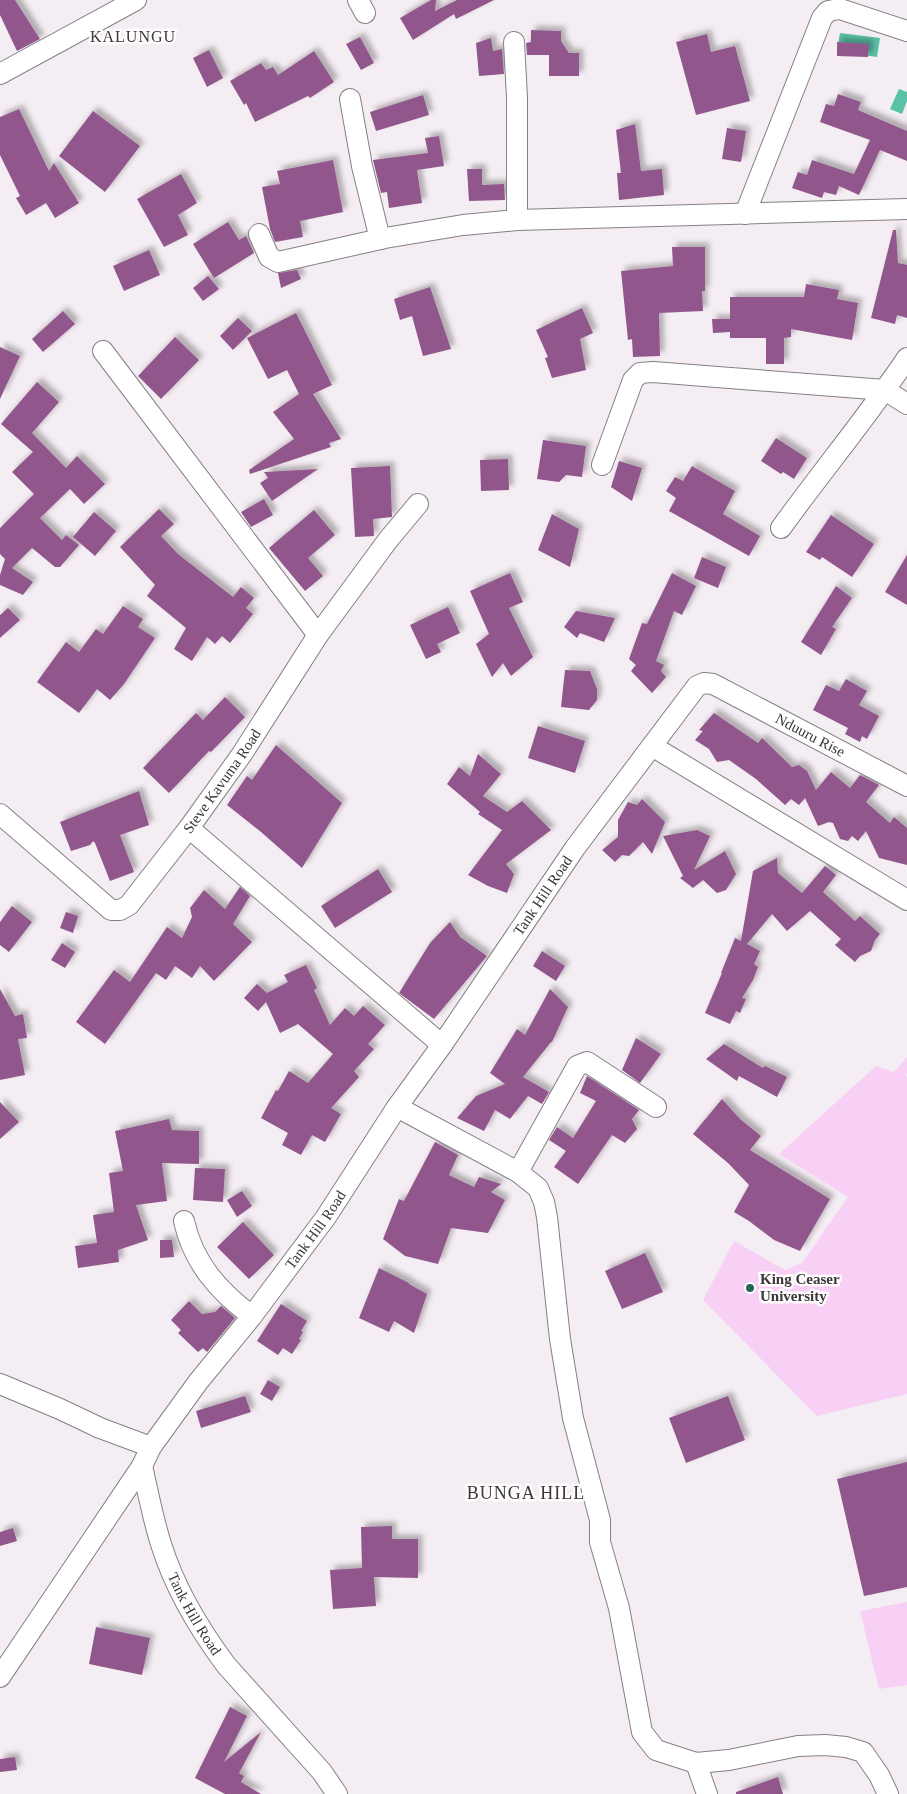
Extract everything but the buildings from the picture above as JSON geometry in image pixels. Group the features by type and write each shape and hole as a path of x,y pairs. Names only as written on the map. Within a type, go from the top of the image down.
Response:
{"street":[{"path":"0,74 136,0"},
{"path":"745,214 822,18 828,12 840,9 907,31"},
{"path":"514,42 517,98 517,220"},
{"path":"350,99 362,166 380,239"},
{"path":"259,234 269,257 278,262 380,239 463,225 517,220 907,209"},
{"path":"103,351 318,635"},
{"path":"782,528 907,358"},
{"path":"602,465 633,380 640,374 653,372 885,390 907,404"},
{"name":"Steve Kavuma Road","path":"0,814 111,910 120,910 129,905 189,828 242,754 318,635 388,540 418,504"},
{"name":"Tank Hill Road","path":"337,1794 322,1772 226,1665 213,1647 183,1596 162,1545 142,1466 151,1447 198,1382 252,1316 326,1217 397,1107 442,1045 575,848 697,686 704,683 713,684"},
{"name":"Nduuru Rise","path":"713,684 907,786"},
{"path":"652,746 907,900"},
{"path":"189,828 442,1045"},
{"path":"518,1172 577,1066 581,1063 586,1062 656,1107"},
{"path":"397,1107 518,1172 538,1188 544,1202 560,1339 573,1418 600,1520 600,1542 620,1608 642,1732 656,1750 696,1763 729,1760 798,1746 824,1745 846,1747 863,1752 880,1775 888,1794"},
{"path":"184,1221 188,1239 200,1263 215,1284 252,1316"},
{"path":"0,1384 100,1428 151,1447"},
{"path":"0,1676 142,1466"},
{"path":"696,1763 707,1794"}],"shaded area":[{"path":"840,33 880,38 877,57 837,51"},
{"path":"899,89 907,92 907,101 902,114 890,109"},
{"path":"907,1057 907,1394 817,1416 703,1300 734,1241 785,1270 802,1263 848,1197 779,1154 876,1066 894,1072"},
{"path":"907,1602 907,1685 879,1689 860,1611"}],"place":[{"name":"King Ceaser University","path":"750,1288"}],"district":[{"name":"KALUNGU","path":"133,36"},
{"name":"BUNGA HILL","path":"526,1493"}]}
